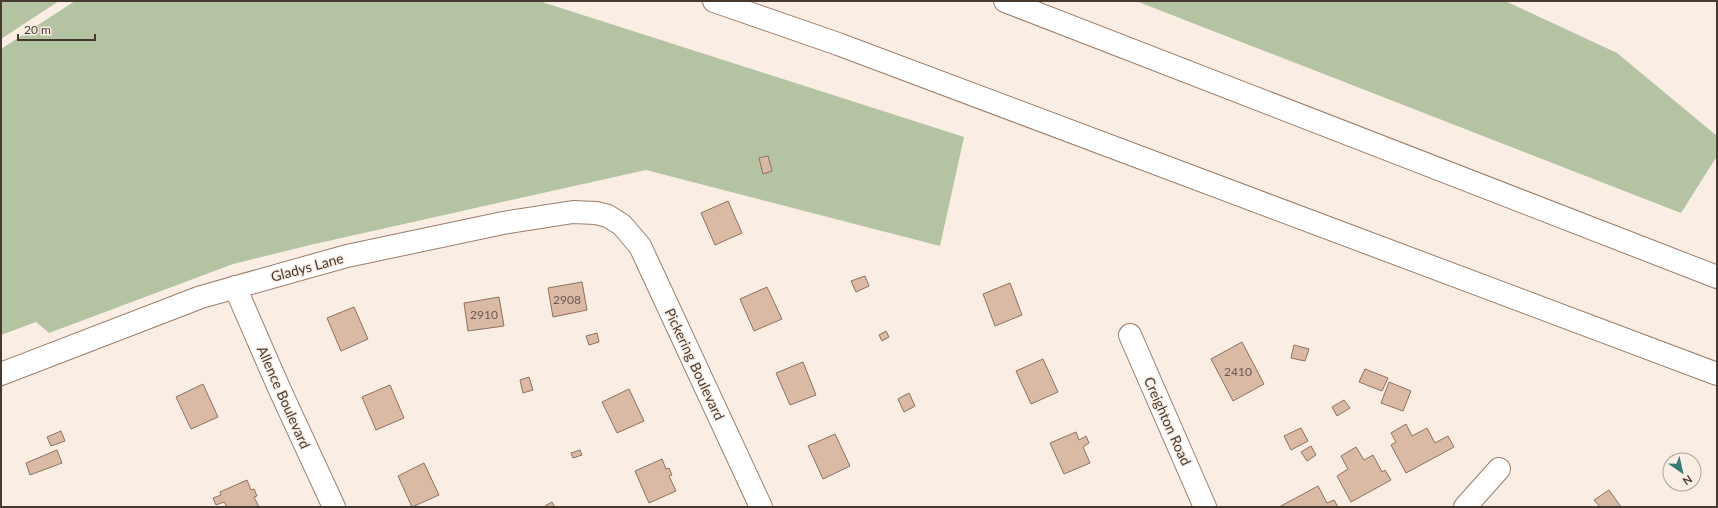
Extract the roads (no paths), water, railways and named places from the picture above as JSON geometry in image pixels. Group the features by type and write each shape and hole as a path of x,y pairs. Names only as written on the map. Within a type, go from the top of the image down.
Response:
{"main road":[{"path":"714,1 846,46 1717,374"},
{"path":"1005,1 1717,277"},
{"name":"Gladys Lane","path":"1,374 201,297 347,256 526,219 573,212 596,213 608,216 622,225"},
{"name":"Pickering Boulevard","path":"622,225 640,246 761,507"},
{"name":"Allence Boulevard","path":"235,287 334,507"},
{"name":"Creighton Road","path":"1130,335 1205,507"},
{"path":"1465,507 1499,469"}]}
